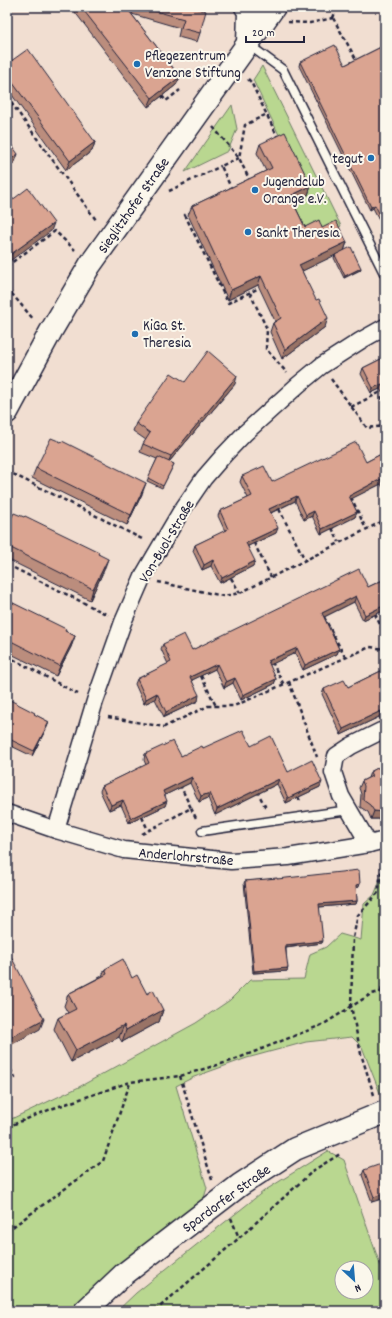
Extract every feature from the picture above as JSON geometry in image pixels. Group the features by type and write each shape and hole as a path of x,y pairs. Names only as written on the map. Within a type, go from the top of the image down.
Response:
{"main road":[{"path":"246,7 249,11 248,44"},
{"name":"Sieglitzhofer Straße","path":"7,412 51,331 90,265 274,7"},
{"name":"Spardorfer Straße","path":"85,1311 123,1275 240,1185 295,1149 382,1116"}],"street":[{"name":"Von-Buol-Straße","path":"56,830 94,707 123,622 143,576 200,484 224,455 298,385 321,366 385,327"},
{"path":"369,844 341,796 333,772 336,756 351,746 381,731"},
{"name":"Anderlohrstraße","path":"7,812 56,830 124,850 231,861 288,857 369,844 385,846"}],"lane":[{"path":"248,44 283,70 385,275"},
{"path":"202,831 350,810"}],"path":[{"path":"338,7 333,18 358,63"},
{"path":"251,82 280,141"},
{"path":"162,96 166,101 180,90"},
{"path":"7,97 110,238"},
{"path":"10,102 16,100"},
{"path":"239,158 245,125 267,114"},
{"path":"215,128 239,158 252,184"},
{"path":"47,152 51,149"},
{"path":"169,191 239,158"},
{"path":"221,166 234,192"},
{"path":"192,212 186,215 228,303 257,289"},
{"path":"7,266 55,231 90,265"},
{"path":"7,288 37,324 51,331"},
{"path":"250,293 267,329 266,349 298,385"},
{"path":"321,366 367,428 385,426"},
{"path":"351,407 379,393 385,404"},
{"path":"7,471 159,548"},
{"path":"348,491 366,529"},
{"path":"279,509 305,560"},
{"path":"162,584 223,596 240,593 385,520"},
{"path":"332,528 339,542"},
{"path":"254,543 271,577"},
{"path":"14,568 123,622"},
{"path":"231,578 240,593"},
{"path":"375,614 385,635"},
{"path":"324,617 345,657"},
{"path":"7,656 82,696 94,707 164,727 208,706 234,706 370,647 385,649"},
{"path":"270,659 284,685"},
{"path":"201,676 216,706"},
{"path":"289,682 318,761"},
{"path":"136,852 142,834 191,808 181,787"},
{"path":"256,788 272,821"},
{"path":"142,817 148,830"},
{"path":"382,1116 361,1054 351,1006 353,938 358,915 378,894 385,846"},
{"path":"381,992 385,976"},
{"path":"7,1127 51,1109 130,1082 180,1076 230,1061 324,1024 371,994 385,991"},
{"path":"7,1063 15,1078 7,1081"},
{"path":"180,1076 218,1202"},
{"path":"7,1231 103,1161 130,1082"},
{"path":"155,1311 314,1170 345,1151"}],"green space":[{"path":"262,66 341,226 319,237 302,236 287,205 307,194 253,80"},
{"path":"232,105 237,129 228,151 185,172"},
{"path":"385,869 385,1100 383,1101 362,1047 352,1037 306,1042 247,1058 194,1077 176,1086 207,1188 203,1201 81,1299 70,1311 7,1311 7,1121 79,1087 196,1023 230,1000 250,980 304,979 310,954 326,947 340,934 361,940 364,904 374,895"},
{"path":"328,1151 344,1160 385,1279 385,1311 117,1311 136,1293 264,1191"}],"building":[{"path":"81,7 126,7 180,77 152,98"},
{"path":"141,7 196,7 195,8 206,11 200,33 181,28 184,19"},
{"path":"335,45 345,65 385,45 385,225 375,205 371,207 300,62"},
{"path":"28,49 95,142 70,161 7,75 7,64"},
{"name":"Sankt Theresia","path":"285,132 311,186 290,196 305,227 319,220 322,228 336,221 347,242 299,265 316,300 319,299 328,318 285,350 273,323 281,318 261,276 231,290 192,206 272,168 260,144"},
{"path":"7,139 18,154 7,162"},
{"path":"28,188 54,223 7,257 7,204"},
{"path":"351,247 361,268 345,276 335,255"},
{"path":"208,351 237,376 171,456 143,444 150,433 136,423 171,373 185,382"},
{"path":"385,357 385,389 382,384 373,388 363,368"},
{"path":"51,438 61,442 62,441 146,483 131,515 36,468"},
{"path":"356,442 366,462 385,452 385,483 383,478 349,496 357,512 322,529 314,511 306,515 297,496 269,509 278,528 246,543 255,561 222,578 213,560 204,565 195,545 228,529 220,511 252,496 242,476 264,466 272,482"},
{"path":"158,457 174,464 163,486 148,478"},
{"path":"14,513 24,517 25,516 99,552 98,554 108,559 93,589 7,546 7,526"},
{"path":"359,569 368,587 385,579 385,605 365,615 356,596 322,613 339,649 305,665 297,648 268,661 276,679 243,695 235,678 226,682 217,664 190,677 199,695 166,712 157,693 146,699 137,679 171,662 163,644 184,634 192,650"},
{"path":"7,600 66,629 65,631 75,636 60,666 7,639"},
{"path":"385,669 385,717 381,711 343,729 324,689 344,680 348,687"},
{"path":"8,699 49,722 34,751 7,738"},
{"path":"243,730 251,746 271,736 288,772 312,760 322,782 288,798 279,779 217,809 210,793 201,796 192,777 163,791 167,801 131,818 123,800 111,805 102,786 149,763 145,754 173,741 181,756"},
{"path":"385,764 385,812 374,811 370,805 363,800 364,786 362,781 372,776 370,772"},
{"path":"359,870 360,884 356,885 357,901 319,904 323,941 285,945 288,968 254,971 245,881"},
{"path":"7,949 44,1019 7,1039"},
{"path":"123,959 132,978 137,975 147,994 153,990 163,1010 126,1030 124,1025 76,1050 58,1018 76,1009 68,994 107,974 105,969"},
{"path":"381,1164 385,1175 385,1193 374,1197 364,1170"}],"place":[{"name":"Pflegezentrum Venzone Stiftung","path":"137,64"},
{"name":"tegut","path":"371,158"},
{"name":"Jugendclub Orange e.V.","path":"255,190"},
{"name":"Sankt Theresia","path":"248,232"},
{"name":"KiGa St. Theresia","path":"135,334"}]}
